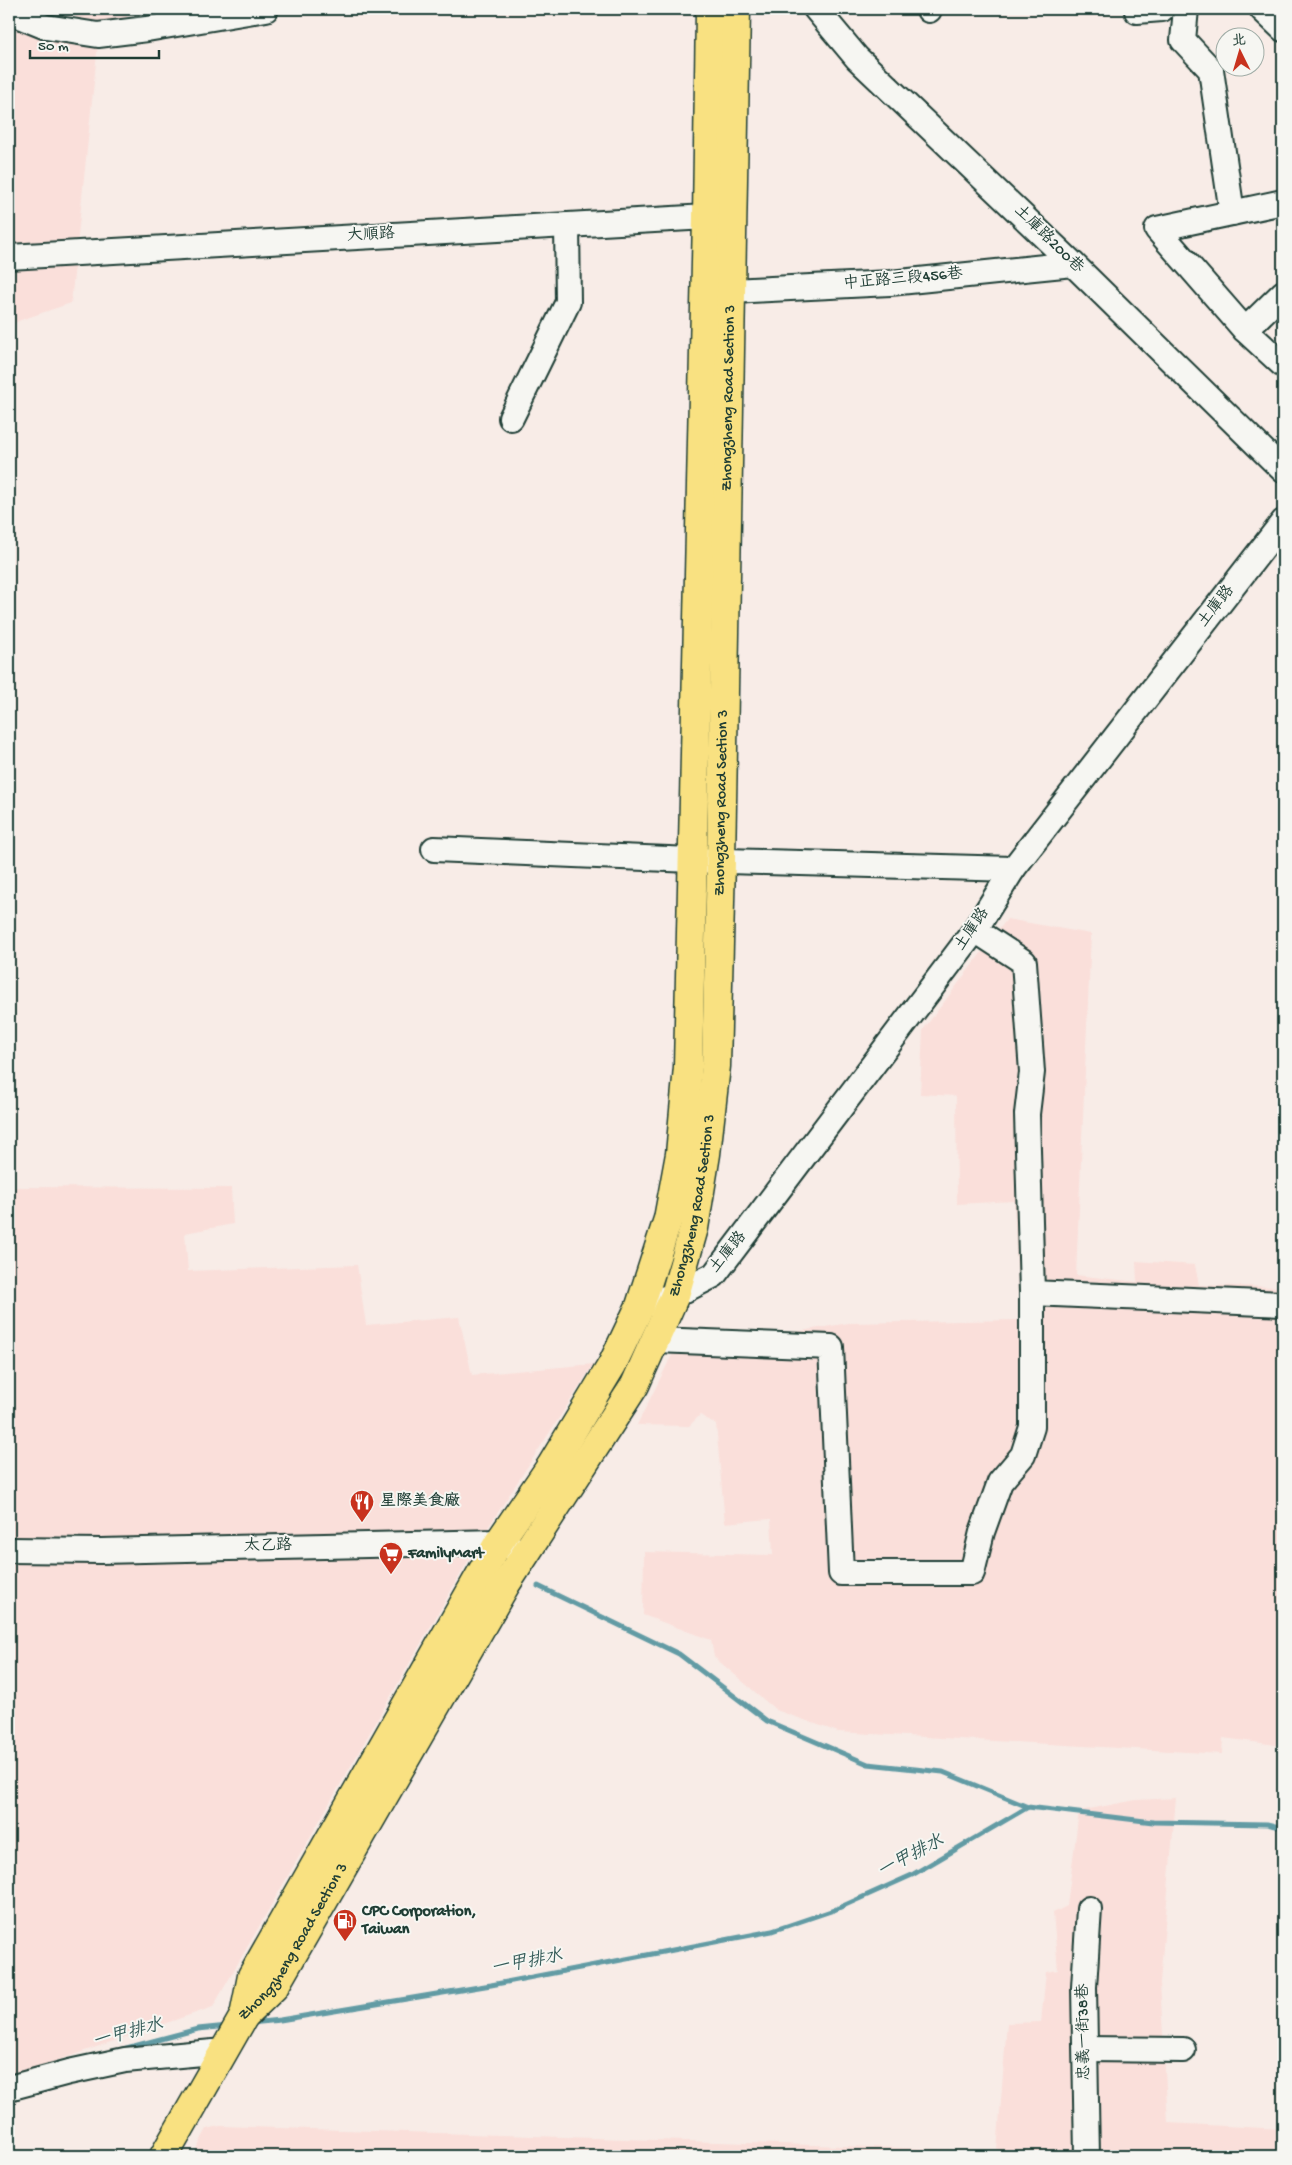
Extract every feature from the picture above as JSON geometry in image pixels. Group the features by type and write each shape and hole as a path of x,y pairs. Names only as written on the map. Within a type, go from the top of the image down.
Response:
{"main road":[{"name":"Zhongzheng Road Section 3","path":"244,2016 274,1987 506,1584 635,1385 675,1295 694,1228 706,1154 716,1066 732,291 720,216 710,9"},
{"name":"Zhongzheng Road Section 3","path":"244,2016 252,1976 499,1542 551,1466 612,1365 640,1306 668,1219 680,1154 688,1067 692,860 720,216 736,9"},
{"path":"164,2156 244,2016"}],"street":[{"path":"9,12 46,27 98,35 147,29 266,9"},
{"name":"土庫路200巷","path":"816,9 857,58 1073,264 1283,470"},
{"path":"1137,10 1162,9"},
{"path":"1186,9 1183,40 1211,70 1232,213"},
{"path":"1262,9 1283,30"},
{"path":"1283,202 1157,229 1245,330 1283,365"},
{"name":"大順路","path":"9,257 720,216"},
{"path":"512,418 568,302 567,225"},
{"name":"中正路三段456巷","path":"732,291 890,283 1073,264"},
{"path":"1245,330 1283,293"},
{"name":"土庫路","path":"640,1306 675,1295 714,1274 975,930 1013,869 1283,522"},
{"path":"434,849 692,860 1013,869"},
{"path":"656,1340 831,1347 841,1574 972,1573 982,1532 1000,1482 1023,1455 1032,1427 1032,1293 1026,1114 1032,1072 1024,962 975,930"},
{"path":"1032,1293 1283,1304"},
{"name":"太乙路","path":"9,1550 101,1551 499,1542 525,1553"},
{"name":"忠義一街38巷","path":"1087,2156 1084,1987 1089,1909"},
{"path":"1086,2049 1183,2050"},
{"path":"9,2088 125,2060 224,2051"}],"shaded area":[{"path":"76,9 127,9 127,17 100,24 71,303 18,321 9,329 9,27 46,27 76,24"},
{"path":"1007,919 1091,934 1076,1275 1137,1282 1136,1261 1195,1265 1199,1285 1283,1287 1283,1746 1223,1738 1222,1754 838,1732 776,1710 714,1657 711,1640 643,1615 644,1552 773,1555 771,1519 725,1523 716,1424 700,1415 689,1426 637,1425 679,1341 783,1334 849,1323 1019,1320 1014,1201 957,1204 956,1096 920,1094 923,1030"},
{"path":"9,1187 231,1188 233,1224 185,1233 188,1271 357,1265 366,1325 459,1317 472,1375 594,1364 480,1540 213,2007 9,2077"},
{"path":"1176,1798 1160,1982 1168,2123 1283,2129 1283,2156 192,2156 207,2129 220,2126 997,2151 1007,2023 1041,2022 1046,1972 1058,1970 1053,1913 1067,1906 1079,1811 1136,1800"}],"waterway":[{"name":"一甲排水","path":"538,1586 679,1654 767,1721 868,1764 943,1772 1028,1807 1153,1822 1267,1824 1283,1828"},
{"name":"一甲排水","path":"251,2023 280,2020 491,1985 772,1931 834,1910 912,1875 1028,1807"},
{"name":"一甲排水","path":"119,2050 198,2029 228,2026"}],"place":[{"name":"星際美食廠","path":"362,1523"},
{"name":"FamilyMart","path":"391,1575"},
{"name":"CPC Corporation, Taiwan","path":"345,1942"}]}
